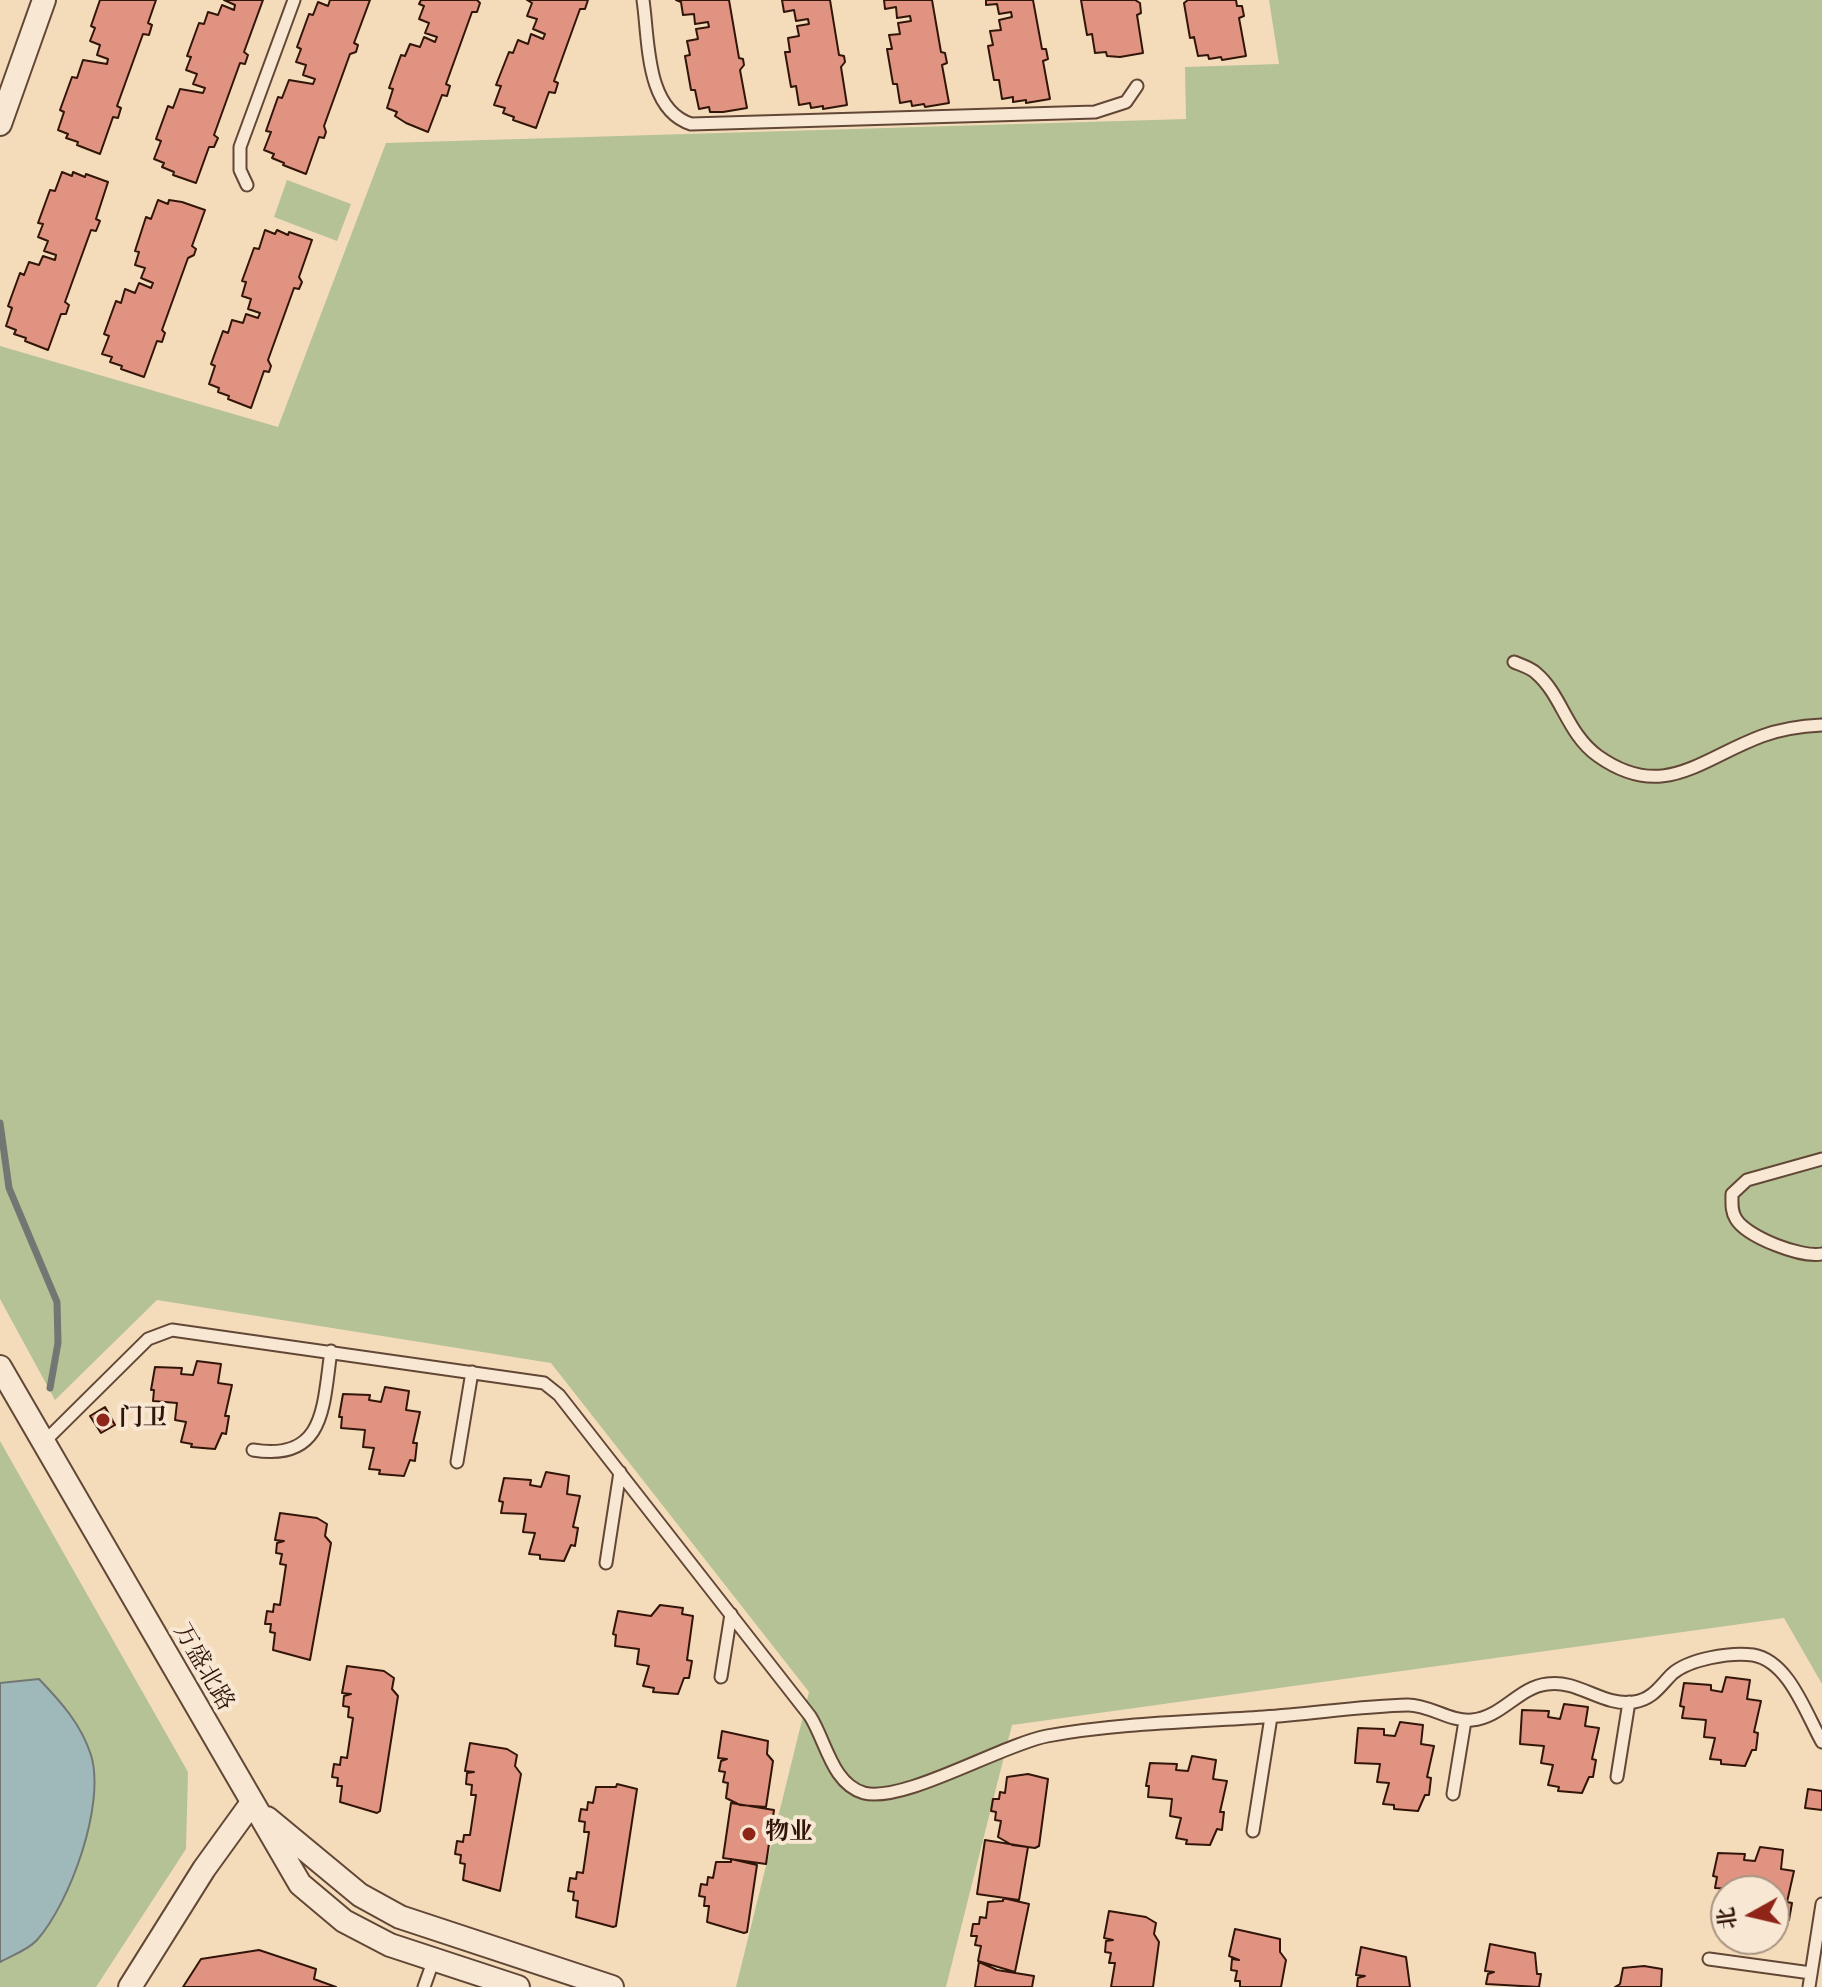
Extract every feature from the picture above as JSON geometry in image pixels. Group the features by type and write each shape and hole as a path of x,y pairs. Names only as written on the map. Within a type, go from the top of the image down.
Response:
{"street":[{"path":"0,124 44,0"},
{"name":"万盛北路","path":"0,1367 300,1884 344,1921 390,1945 518,1987"},
{"path":"130,1987 204,1869 251,1804 360,1895 400,1917 612,1987"}],"lane":[{"path":"247,185 240,170 240,147 294,0"},
{"path":"643,0 659,97 671,114 691,124 1095,112 1126,102 1137,86"},
{"path":"1514,662 1536,672 1569,727 1590,750 1616,769 1639,778 1662,777 1694,769 1764,735 1799,726 1822,725"},
{"path":"1822,1159 1747,1180 1737,1186 1731,1207 1737,1221 1760,1236 1790,1251 1822,1254"},
{"path":"43,1443 143,1344 164,1331 182,1329 472,1372 551,1387 810,1716 840,1776 865,1793 902,1789 1047,1736 1414,1705 1465,1721 1490,1716 1531,1689 1548,1683 1569,1685 1609,1700 1629,1702 1656,1693 1674,1672 1689,1664 1756,1656 1771,1663 1785,1677 1822,1742"},
{"path":"253,1450 285,1451 296,1448 314,1432 323,1409 331,1351"},
{"path":"457,1462 472,1372"},
{"path":"606,1563 620,1472"},
{"path":"721,1677 731,1614"},
{"path":"1617,1777 1629,1702"},
{"path":"1253,1831 1271,1717"},
{"path":"1453,1794 1465,1721"},
{"path":"1809,1987 1822,1904"},
{"path":"424,1987 434,1959"},
{"path":"1709,1959 1811,1973"}],"green space":[{"path":"1269,0 1822,0 1822,1684 1784,1618 1012,1725 946,1987 736,1987 809,1692 551,1363 157,1300 55,1400 0,1299 0,346 278,427 386,143 1186,119 1185,67 1279,64"},
{"path":"287,180 351,204 337,241 274,217"},
{"path":"0,1441 188,1772 186,1849 96,1987 0,1987"}],"water":[{"path":"39,1679 70,1714 82,1733 91,1755 94,1799 73,1878 49,1923 33,1944 0,1962 0,1683"}],"building":[{"path":"100,0 156,0 148,23 152,25 149,35 143,34 117,106 121,108 118,118 113,117 100,154 77,145 78,142 66,138 68,134 58,130 64,112 60,110 72,77 77,78 83,60 107,64 108,59 97,55 100,45 90,41 95,28 91,26"},
{"path":"224,0 263,0 244,52 248,55 245,64 240,63 214,135 218,138 214,147 209,147 196,183 173,175 174,172 162,167 164,163 154,159 161,141 156,139 168,106 173,108 180,89 203,93 205,88 193,84 197,74 186,70 191,57 187,56 199,23 204,24 208,12 218,15 222,5 234,10 235,5"},
{"path":"330,0 370,0 354,43 358,45 356,52 350,54 324,126 324,138 319,137 306,174 283,165 272,158 274,154 264,150 271,132 266,131 278,97 282,98 289,80 313,84 315,79 303,75 306,65 296,62 301,49 297,47 309,14 313,15 318,2 328,6"},
{"path":"421,0 477,0 480,3 477,12 472,12 446,84 450,86 447,96 442,95 428,132 406,123 395,116 397,112 387,108 393,89 389,88 401,55 405,56 410,44 420,47 424,37 435,42 437,37 425,33 429,23 419,19 424,6 419,4"},
{"path":"527,0 588,0 585,9 580,9 554,81 558,83 555,93 549,92 536,128 513,120 514,117 503,113 505,108 494,105 501,86 496,85 509,52 513,53 518,40 528,44 531,34 543,39 545,34 533,29 537,19 527,16 532,3"},
{"path":"676,0 729,0 739,58 743,59 744,65 740,70 747,108 723,112 710,112 709,107 699,109 695,90 691,90 685,56 690,55 687,41 698,39 696,29 709,27 708,22 695,24 694,14 683,15 681,2"},
{"path":"782,0 830,0 839,55 844,56 845,62 841,67 847,105 823,109 823,106 811,108 810,103 799,105 796,86 791,87 785,52 790,52 788,38 799,36 797,26 809,24 808,19 796,21 794,10 784,12"},
{"path":"884,0 932,0 941,52 945,53 947,63 942,65 949,103 925,107 924,104 912,106 911,101 900,103 887,49 892,49 889,35 900,34 898,23 911,21 910,16 897,18 896,7 885,9"},
{"path":"986,0 1033,0 1042,49 1046,49 1048,59 1043,61 1050,99 1026,103 1026,100 1013,102 1013,97 1002,99 999,80 994,80 988,46 993,45 990,31 1001,30 999,20 1012,17 1011,12 999,14 997,4 986,5"},
{"path":"1081,0 1135,0 1140,3 1141,13 1137,15 1143,53 1120,57 1107,56 1106,52 1095,53 1092,34 1087,35"},
{"path":"1188,0 1236,0 1237,6 1242,6 1244,16 1239,18 1246,56 1222,60 1221,57 1209,59 1208,55 1198,56 1194,37 1190,38 1184,3"},
{"path":"62,172 72,176 73,172 85,177 86,174 108,182 96,219 100,221 96,231 91,230 65,302 69,305 66,314 61,314 48,350 25,341 26,338 14,334 16,330 6,326 12,308 8,306 20,273 24,275 29,262 39,265 43,256 55,260 56,255 44,251 48,241 38,237 43,224 38,223 50,190 55,191"},
{"path":"158,200 168,204 169,200 182,202 205,210 192,246 196,249 194,255 188,258 162,330 165,333 162,342 157,341 144,377 121,369 122,366 110,362 112,357 102,354 109,336 104,334 116,301 121,303 125,289 135,293 139,283 151,288 153,283 141,278 145,268 135,265 139,252 135,251 146,217 151,219"},
{"path":"265,230 275,234 277,230 288,235 289,232 312,240 299,277 302,282 299,289 294,288 268,360 271,366 269,372 264,371 251,408 228,399 229,396 218,392 219,388 209,384 215,366 211,364 223,331 228,333 232,320 243,323 246,314 258,318 260,313 248,309 251,299 242,296 246,282 242,281 254,248 259,249"},
{"path":"197,1361 221,1364 218,1383 232,1385 225,1416 229,1416 226,1434 222,1433 215,1449 191,1447 192,1444 181,1442 186,1422 175,1420 177,1403 153,1401 154,1390 151,1390 155,1367 182,1368 181,1374 193,1375"},
{"path":"385,1387 409,1391 406,1410 420,1412 413,1443 417,1443 415,1461 410,1460 404,1476 379,1474 380,1470 369,1469 374,1448 363,1447 365,1430 341,1428 342,1417 339,1417 343,1394 370,1395 369,1400 381,1402"},
{"name":"门卫","path":"105,1407 115,1425 101,1433 90,1416"},
{"path":"546,1472 569,1476 567,1494 580,1496 573,1527 578,1528 575,1546 571,1545 564,1561 540,1559 540,1555 529,1554 535,1533 523,1532 526,1514 501,1513 503,1502 499,1501 504,1478 531,1480 530,1485 541,1487"},
{"path":"280,1513 317,1518 327,1524 325,1536 331,1543 310,1660 273,1650 275,1633 270,1632 271,1624 265,1624 267,1611 273,1612 274,1604 280,1605 286,1565 280,1564 282,1554 276,1553 277,1543 284,1541 275,1540"},
{"path":"660,1605 683,1608 682,1614 693,1616 687,1660 692,1661 689,1678 684,1678 678,1694 653,1692 654,1688 643,1686 649,1666 637,1664 639,1649 615,1646 616,1635 613,1634 618,1611 651,1616"},
{"path":"347,1666 384,1671 394,1678 392,1689 398,1696 380,1811 377,1813 340,1802 342,1786 337,1786 338,1778 332,1777 334,1764 340,1765 341,1757 347,1758 353,1718 348,1717 349,1707 343,1706 344,1696 351,1694 342,1693"},
{"path":"1726,1677 1750,1680 1747,1699 1761,1701 1754,1732 1758,1733 1756,1750 1752,1750 1745,1766 1721,1764 1721,1760 1710,1759 1715,1738 1704,1737 1706,1720 1682,1718 1684,1707 1680,1706 1684,1683 1711,1685 1711,1690 1722,1692"},
{"path":"1564,1704 1588,1707 1585,1726 1599,1728 1592,1759 1596,1760 1593,1777 1589,1777 1582,1793 1558,1791 1559,1787 1548,1785 1553,1765 1541,1763 1544,1746 1520,1744 1522,1710 1549,1711 1548,1717 1560,1719"},
{"path":"1400,1722 1423,1725 1421,1744 1434,1746 1427,1777 1431,1778 1429,1795 1425,1795 1418,1811 1394,1809 1394,1805 1383,1804 1389,1783 1377,1782 1380,1764 1355,1763 1358,1728 1384,1729 1384,1735 1395,1736"},
{"path":"722,1731 768,1741 767,1754 773,1761 766,1807 740,1805 726,1798 728,1783 723,1782 725,1772 719,1771 721,1761 727,1759 718,1758"},
{"path":"470,1743 507,1749 517,1755 515,1766 521,1774 500,1891 463,1880 465,1864 460,1863 461,1855 455,1854 457,1841 463,1842 464,1835 470,1835 476,1795 471,1795 472,1785 466,1784 467,1773 474,1772 465,1771"},
{"path":"1192,1756 1216,1760 1213,1779 1227,1781 1220,1812 1224,1812 1222,1830 1217,1829 1210,1845 1186,1844 1187,1840 1176,1838 1181,1818 1170,1816 1172,1799 1148,1797 1149,1786 1146,1786 1150,1763 1177,1764 1176,1770 1188,1771"},
{"path":"1028,1774 1048,1779 1039,1846 1035,1848 1012,1845 998,1837 1001,1821 995,1820 996,1812 991,1811 993,1799 999,1799 1000,1792 1005,1793 1007,1777"},
{"path":"617,1784 637,1789 616,1926 613,1927 576,1917 578,1901 573,1900 574,1892 568,1891 570,1878 576,1879 577,1872 583,1873 589,1832 584,1832 585,1822 579,1821 581,1809 587,1810 588,1802 593,1803 596,1787 616,1787"},
{"path":"1808,1789 1822,1791 1822,1810 1805,1808"},
{"name":"物业","path":"731,1803 774,1810 766,1864 723,1858"},
{"path":"985,1840 1028,1847 1019,1900 977,1894"},
{"path":"1760,1847 1783,1850 1781,1869 1794,1871 1790,1889 1790,1875 1713,1875 1718,1853 1745,1854 1744,1860 1755,1861"},
{"path":"731,1859 757,1865 747,1932 744,1933 707,1922 709,1906 704,1906 705,1897 699,1896 701,1884 707,1885 708,1877 713,1878 716,1862 731,1862"},
{"path":"1003,1898 1029,1904 1015,1972 978,1961 981,1946 975,1945 977,1936 971,1936 973,1924 979,1924 980,1917 986,1918 988,1902 1003,1901"},
{"path":"1109,1911 1146,1917 1156,1923 1154,1934 1159,1942 1153,1987 1111,1987 1115,1963 1109,1963 1111,1953 1105,1952 1106,1941 1113,1940 1104,1938"},
{"path":"1235,1929 1280,1939 1280,1952 1286,1960 1281,1987 1240,1987 1240,1981 1235,1981 1237,1971 1231,1970 1232,1959 1239,1960 1229,1956"},
{"path":"1490,1944 1535,1953 1537,1974 1541,1974 1539,1987 1486,1984 1488,1974 1494,1972 1485,1971"},
{"path":"1361,1947 1406,1957 1410,1987 1357,1987 1358,1978 1365,1976 1356,1975"},
{"path":"259,1950 316,1969 314,1979 336,1987 183,1987 201,1959"},
{"path":"979,1962 997,1970 1034,1976 1032,1987 975,1987"},
{"path":"1644,1966 1662,1969 1661,1987 1615,1987 1620,1984 1623,1968"}],"waterway":[{"path":"0,1123 9,1188 57,1302 58,1343 50,1388"}],"place":[{"name":"门卫","path":"103,1420"},
{"name":"物业","path":"749,1834"}]}
